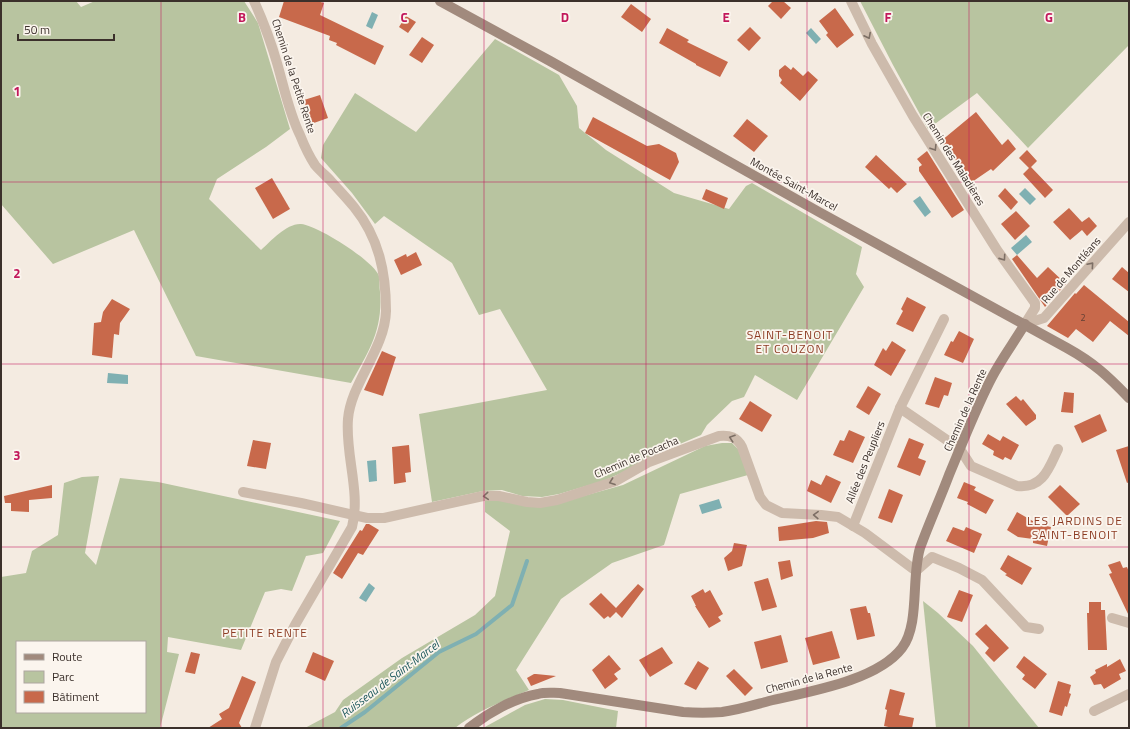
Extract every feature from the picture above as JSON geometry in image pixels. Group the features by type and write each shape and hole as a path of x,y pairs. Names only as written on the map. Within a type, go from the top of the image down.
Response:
{"street":[{"name":"Chemin de la Petite Rente","path":"254,1 277,61 288,103 299,134 315,165 341,191 366,224 380,252 384,276 386,311 385,323 380,340 351,403 348,418 355,514 352,527 299,618 276,662 255,728"},
{"name":"Montée Saint-Marcel","path":"440,1 1083,357 1111,378 1129,398"},
{"name":"Chemin des Maladières","path":"851,1 872,44 913,116 998,250 1034,303 1035,308 1025,324"},
{"name":"Rue de Montléans","path":"1025,324 1044,318 1129,222"},
{"name":"Allée des Peupliers","path":"853,526 900,408 944,319"},
{"name":"Chemin de la Rente","path":"468,728 488,715 514,702 539,694 560,693 698,714 722,712 846,682 871,672 887,662 902,648 910,635 916,570 920,549 960,449 998,365 1025,324"},
{"path":"900,408 960,449 971,466 1017,486 1026,487 1039,481 1047,472 1058,449"},
{"name":"Chemin de Pocacha","path":"243,492 355,514 367,518 384,518 483,496 499,496 527,502 540,503 556,500 616,480 649,462 719,436 727,436 739,441 760,497 766,505 782,513 831,515 838,517 865,533 916,570"},
{"path":"916,570 932,557 959,568 982,580 1026,627 1039,630"},
{"path":"1112,618 1129,623"},
{"path":"1094,711 1129,694"}],"green space":[{"path":"1,1 76,1 81,7 95,1 244,1 258,23 290,129 266,147 217,179 209,199 261,250 285,229 296,224 301,224 319,230 344,245 356,253 375,270 379,276 380,292 377,329 364,361 351,383 196,356 134,230 53,264 1,204"},
{"path":"860,1 1129,1 1129,45 1028,148 977,93 928,129"},
{"path":"495,39 559,75 577,106 579,128 606,150 674,193 729,209 746,186 752,183 862,247 856,274 864,287 797,400 755,375 744,397 732,401 707,425 701,435 647,458 626,471 603,481 559,494 542,497 522,496 502,490 483,491 432,502 419,414 547,390 500,309 479,315 452,263 384,216 375,224 352,193 321,158 323,145 355,93 416,132"},
{"path":"732,443 738,449 748,475 680,494 664,545 612,563 561,599 516,670 529,690 481,711 455,728 305,728 335,712 343,700 402,658 475,615 495,596 510,531 485,512 485,500 502,500 551,505 623,485 705,446"},
{"path":"99,476 85,553 96,565 120,478 158,482 340,521 323,553 306,556 292,591 281,589 265,592 241,650 168,637 167,652 179,654 160,728 1,728 1,577 26,573 32,551 58,535 64,483 82,477"},
{"path":"923,601 973,646 1039,728 936,728"},
{"path":"545,699 563,700 618,711 616,728 483,728 525,705"}],"water":[{"path":"372,12 378,15 372,29 366,26"},
{"path":"811,28 821,39 816,44 806,33"},
{"path":"1025,188 1036,199 1030,205 1019,194"},
{"path":"920,196 931,212 925,217 913,201"},
{"path":"1026,235 1032,242 1017,255 1011,248"},
{"path":"108,373 128,375 128,384 107,383"},
{"path":"376,460 377,481 369,482 367,461"},
{"path":"719,499 722,508 702,514 699,505"},
{"path":"369,583 375,588 366,602 359,598"}],"building":[{"path":"284,1 317,1 324,3 320,15 384,46 375,65 336,45 337,43 329,40 330,36 279,17"},
{"path":"773,1 783,1 791,8 781,19 768,6"},
{"path":"631,4 651,19 642,32 621,17"},
{"path":"835,8 854,35 837,48 826,35 828,33 819,21"},
{"path":"406,16 416,22 408,33 399,27"},
{"path":"750,27 761,38 749,51 737,40"},
{"path":"667,28 689,40 687,42 728,62 720,77 696,65 659,43"},
{"path":"422,37 434,45 422,63 409,55"},
{"path":"785,65 791,70 793,67 803,76 808,71 818,80 800,101 780,83 782,80 779,76 779,70"},
{"path":"320,95 328,118 311,124 304,100"},
{"path":"976,112 1002,145 1008,139 1016,149 993,171 991,169 972,182 941,141"},
{"path":"593,117 647,146 659,144 676,153 679,162 670,180 585,133"},
{"path":"747,119 768,136 754,152 733,136"},
{"path":"1027,150 1037,161 1031,167 1053,190 1045,198 1023,174 1029,168 1019,158"},
{"path":"927,151 964,210 952,218 919,171 919,167 922,165 917,159"},
{"path":"876,155 907,184 897,193 891,187 889,189 865,167"},
{"path":"272,178 290,209 273,219 255,188"},
{"path":"1005,188 1018,202 1011,210 998,196"},
{"path":"706,189 728,198 724,209 702,199"},
{"path":"1069,208 1082,222 1089,217 1097,226 1087,236 1082,230 1070,240 1053,222"},
{"path":"1016,211 1030,226 1015,240 1001,224"},
{"path":"416,252 422,265 401,275 394,260 406,254 407,257"},
{"path":"1017,255 1037,278 1048,267 1066,284 1045,307 1012,259"},
{"path":"1122,267 1129,273 1129,292 1112,279"},
{"path":"1084,285 1129,322 1129,336 1110,321 1093,342 1076,329 1068,338 1047,326 1075,293 1076,294"},
{"path":"907,297 926,307 913,332 896,324 903,311 901,309"},
{"path":"112,299 130,309 120,323 119,335 114,334 112,358 92,355 94,323 101,322 103,312"},
{"path":"959,331 974,339 963,363 944,355 951,341 953,342"},
{"path":"892,341 906,350 891,376 874,365 883,348 886,351"},
{"path":"382,351 396,357 383,396 364,390"},
{"path":"935,377 952,383 948,396 944,395 939,408 925,404"},
{"path":"868,386 881,394 869,415 856,407"},
{"path":"1064,392 1074,393 1073,413 1061,412"},
{"path":"1016,396 1021,401 1023,399 1036,415 1036,419 1026,426 1006,404"},
{"path":"750,401 772,415 762,432 739,419"},
{"path":"1100,414 1107,431 1082,443 1074,426"},
{"path":"849,430 865,437 853,463 833,455 840,440 844,441"},
{"path":"988,434 1000,441 1003,436 1019,445 1011,460 1005,457 1003,460 993,455 994,451 982,444"},
{"path":"909,438 924,444 918,458 926,461 920,476 897,467"},
{"path":"253,440 271,443 266,469 247,466"},
{"path":"409,445 411,472 405,473 406,482 394,484 392,447"},
{"path":"1129,446 1129,482 1127,483 1116,450"},
{"path":"826,475 841,482 831,503 807,491 811,480 821,485"},
{"path":"964,482 976,487 974,490 994,500 986,514 967,504 968,502 957,498"},
{"path":"52,485 52,498 29,500 29,512 11,511 11,503 5,503 4,496"},
{"path":"1060,485 1080,504 1067,516 1048,497"},
{"path":"889,489 903,495 892,523 878,518"},
{"path":"1017,512 1038,524 1051,527 1047,546 1033,543 1033,539 1018,537 1007,530"},
{"path":"816,521 827,522 829,533 813,538 779,541 778,527"},
{"path":"366,524 369,524 379,530 363,555 358,553 342,579 333,573 360,530 362,531"},
{"path":"953,527 964,531 966,527 982,534 974,553 946,541"},
{"path":"734,543 747,545 742,566 728,571 724,558 732,551"},
{"path":"1008,555 1032,568 1022,585 1005,575 1007,574 1000,569"},
{"path":"790,560 793,576 781,580 778,562"},
{"path":"1120,561 1123,568 1127,567 1129,572 1129,616 1109,574 1112,573 1108,565"},
{"path":"768,578 777,607 762,611 754,582"},
{"path":"638,584 644,589 622,618 616,612 610,618 608,616 604,619 589,604 601,593 616,608"},
{"path":"703,589 705,593 710,590 723,614 718,617 721,621 709,628 695,606 691,596"},
{"path":"959,590 973,595 962,622 947,617"},
{"path":"1089,602 1101,602 1101,610 1105,610 1107,650 1088,650 1087,613 1089,613"},
{"path":"866,606 868,613 870,613 875,636 857,640 850,609"},
{"path":"986,624 1009,648 994,662 985,653 989,648 975,634"},
{"path":"832,631 840,658 813,665 805,638"},
{"path":"781,635 788,662 761,669 754,642"},
{"path":"662,647 673,663 650,677 639,660"},
{"path":"191,652 200,654 195,674 185,672"},
{"path":"313,652 334,661 325,681 305,672"},
{"path":"609,655 621,669 614,674 618,679 605,689 592,670"},
{"path":"1024,656 1047,674 1035,689 1022,679 1025,675 1016,667"},
{"path":"1120,659 1126,671 1119,674 1121,679 1104,689 1101,684 1094,685 1090,677 1096,673 1095,670 1107,664 1107,667"},
{"path":"698,661 709,668 696,690 684,684"},
{"path":"734,669 753,688 745,696 726,676"},
{"path":"534,674 556,676 531,686 527,678"},
{"path":"242,676 256,682 239,723 242,728 208,728 222,719 219,714 229,708"},
{"path":"1058,681 1071,685 1069,693 1071,694 1067,707 1065,706 1062,716 1049,712"},
{"path":"890,689 905,693 899,715 914,718 912,728 893,728 884,726 887,710 885,709"}],"waterway":[{"name":"Ruisseau de Saint-Marcel","path":"341,728 365,712 439,652 476,634 512,605 527,561"}],"district":[{"name":"SAINT-BENOIT ET COUZON","path":"790,342"},
{"name":"LES JARDINS DE SAINT-BENOIT","path":"1075,528"},
{"name":"PETITE RENTE","path":"265,633"}]}
